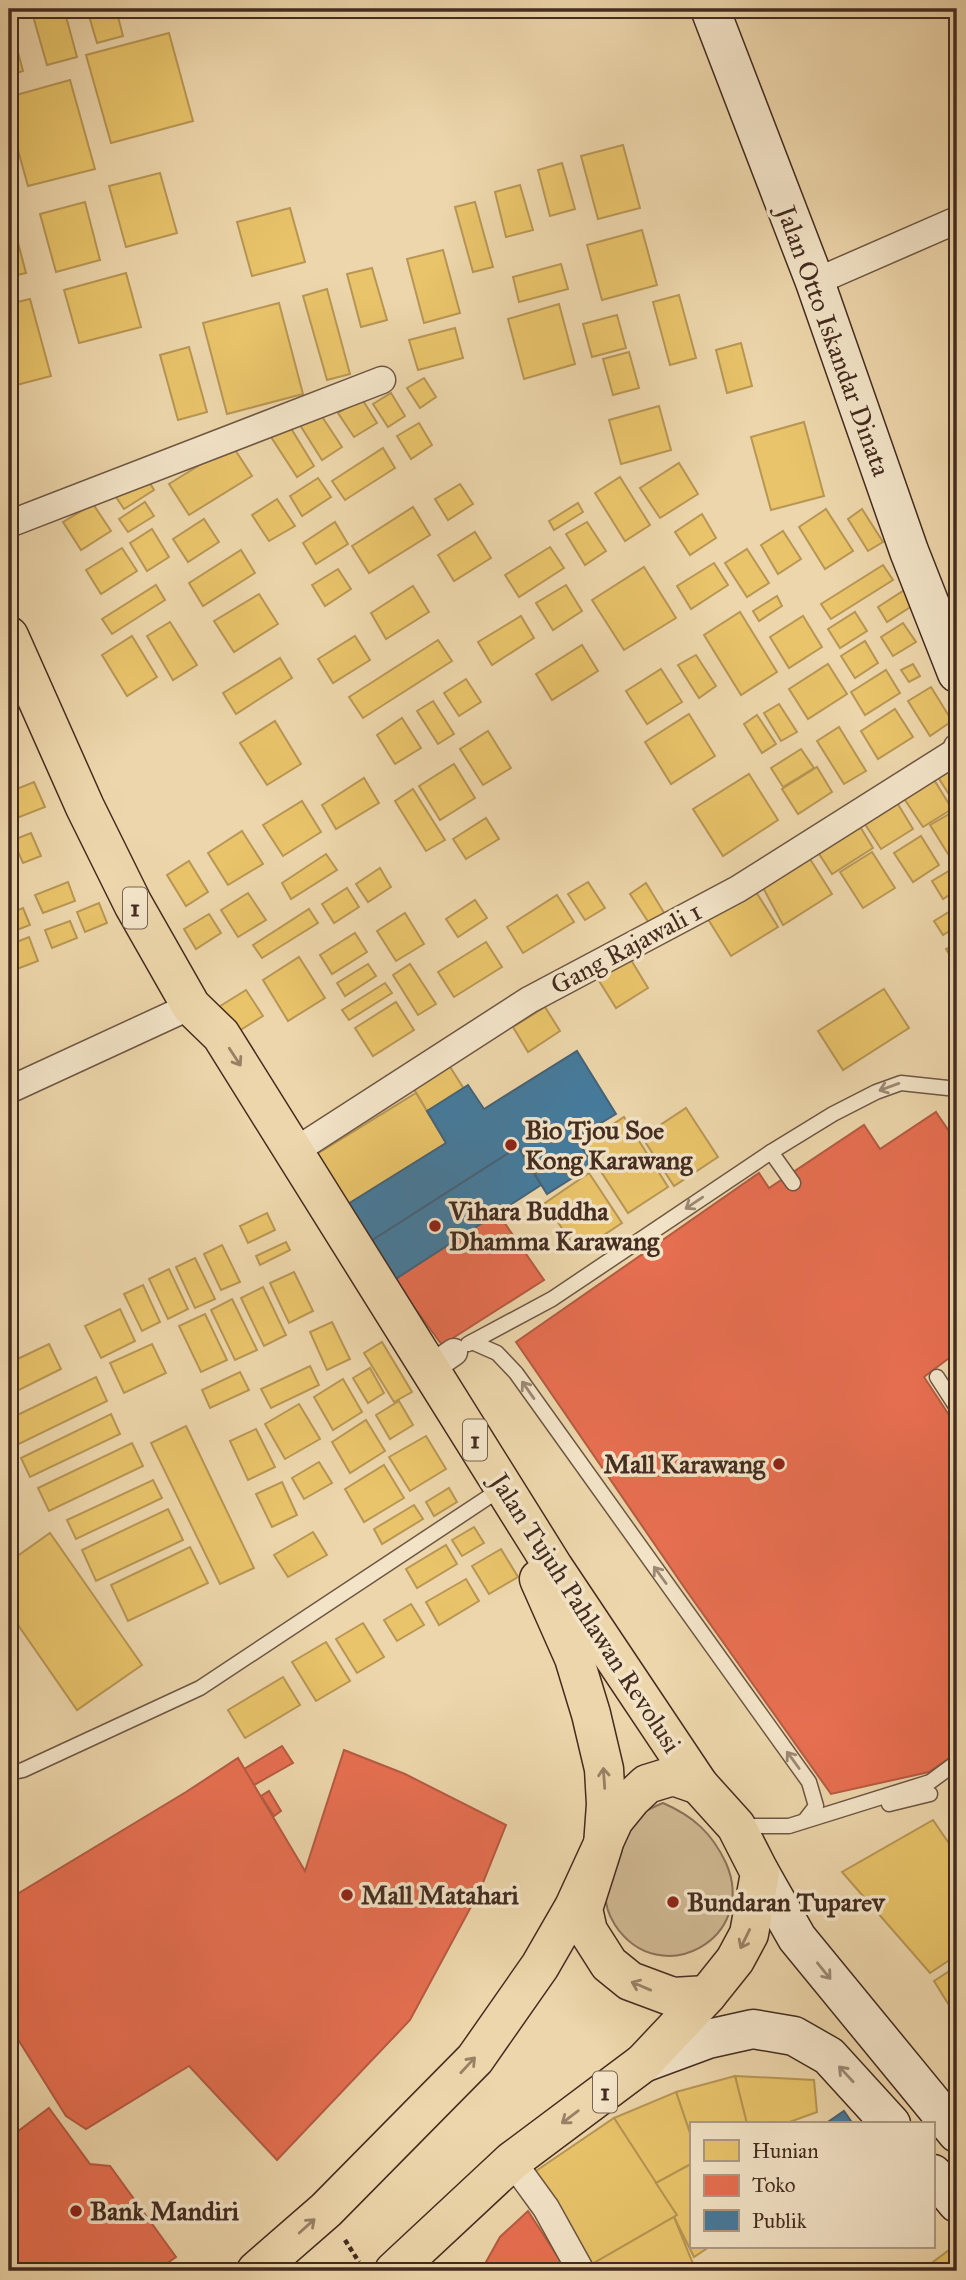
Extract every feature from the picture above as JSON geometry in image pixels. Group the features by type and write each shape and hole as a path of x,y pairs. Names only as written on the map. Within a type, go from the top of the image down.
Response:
{"main road":[{"name":"Jalan Otto Iskandar Dinata","path":"710,9 815,282 909,551 957,673"},
{"name":"Jalan Tujuh Pahlawan Revolusi","path":"9,636 91,819 133,904 191,1006 221,1035 295,1151 452,1354 554,1568 699,1786 736,1826 797,1938 957,2133"},
{"name":"Jalan Tujuh Pahlawan Revolusi","path":"191,1006 197,1047 490,1496 536,1572 574,1658 591,1714 604,1769 606,1804 603,1846"},
{"path":"699,1786 673,1776 648,1784 614,1820 583,1909 588,1931 609,1964 630,1981 673,1997 707,1995 726,2014 753,2029 794,2036 830,2056 889,2122"},
{"name":"1","path":"256,2271 326,2210 475,2059 540,1966 574,1907 603,1846"},
{"name":"1","path":"394,2271 512,2161 643,2063 707,1995 735,1960 749,1934 760,1873"},
{"path":"643,2063 708,2039 753,2029"},
{"path":"934,2175 957,2203"}],"street":[{"path":"815,282 957,220"},
{"path":"9,524 382,380"},
{"name":"Gang Rajawali 1","path":"295,1151 529,1000 738,888 955,752 957,747"},
{"path":"9,1090 191,1006"},
{"path":"512,2161 546,2208 581,2271"}],"lane":[{"path":"452,1354 552,1299 771,1152 833,1114 876,1092 901,1083 957,1089"},
{"path":"771,1152 793,1183"},
{"path":"452,1354 497,1353 516,1373 809,1782 816,1806 806,1819"},
{"path":"937,1377 957,1408"},
{"path":"9,1773 23,1770 200,1688 490,1496"},
{"path":"736,1826 789,1826 930,1782 957,1762"},
{"path":"840,1808 859,1812 930,1794"}],"shaded area":[{"path":"663,1803 684,1814 708,1834 726,1863 733,1890 729,1914 717,1934 700,1948 679,1955 656,1955 634,1945 615,1925 606,1903 606,1892 620,1833 645,1811"}],"building: Hunian":[{"path":"31,9 64,9 77,57 47,65"},
{"path":"87,9 116,9 123,36 97,43"},
{"path":"140,9 163,9 142,14"},
{"path":"9,19 23,71 9,75"},
{"path":"169,33 193,121 111,143 86,55"},
{"path":"70,80 95,169 28,186 9,118 9,97"},
{"path":"623,145 640,208 598,219 581,156"},
{"path":"562,163 575,209 550,216 538,170"},
{"path":"160,173 177,233 126,247 109,186"},
{"path":"520,185 533,230 506,237 495,192"},
{"path":"85,202 100,260 56,272 40,214"},
{"path":"475,202 493,267 473,272 455,207"},
{"path":"290,208 305,262 252,276 237,222"},
{"path":"12,220 26,273 9,277 9,221"},
{"path":"642,230 657,285 602,300 587,245"},
{"path":"443,250 460,313 424,323 407,259"},
{"path":"561,264 568,289 519,302 513,277"},
{"path":"372,268 387,320 361,327 347,274"},
{"path":"126,273 141,327 79,343 64,290"},
{"path":"327,289 350,374 327,380 303,296"},
{"path":"679,295 696,358 670,365 653,302"},
{"path":"30,299 51,376 9,387 9,304"},
{"path":"279,303 303,394 227,414 203,323"},
{"path":"559,304 575,364 524,379 508,319"},
{"path":"617,315 626,348 592,357 583,324"},
{"path":"455,328 463,358 418,370 409,340"},
{"path":"741,343 752,386 727,393 716,350"},
{"path":"189,347 207,412 178,420 160,355"},
{"path":"629,352 639,388 613,395 603,359"},
{"path":"424,378 436,397 420,408 407,388"},
{"path":"391,393 405,416 388,427 373,404"},
{"path":"362,399 377,423 354,437 338,413"},
{"path":"659,406 671,450 621,464 609,420"},
{"path":"319,412 342,447 322,460 300,425"},
{"path":"804,422 824,496 771,510 751,437"},
{"path":"419,423 432,445 411,459 397,436"},
{"path":"289,425 314,466 297,477 271,437"},
{"path":"232,445 252,476 189,515 169,484"},
{"path":"383,448 395,468 345,500 332,481"},
{"path":"679,463 698,494 660,518 640,488"},
{"path":"145,475 154,490 124,509 114,494"},
{"path":"620,477 650,525 625,541 595,493"},
{"path":"318,478 331,497 302,516 290,496"},
{"path":"460,484 473,504 448,520 435,499"},
{"path":"277,499 295,526 269,541 252,515"},
{"path":"145,502 154,516 128,532 119,519"},
{"path":"578,503 583,512 554,530 549,521"},
{"path":"93,504 111,531 81,550 63,522"},
{"path":"413,507 430,535 369,573 352,546"},
{"path":"826,509 853,551 825,569 799,527"},
{"path":"862,509 883,542 868,551 848,519"},
{"path":"702,514 716,538 690,555 675,532"},
{"path":"204,519 219,542 188,562 173,539"},
{"path":"335,522 348,544 316,564 303,543"},
{"path":"587,522 606,551 585,565 566,534"},
{"path":"152,529 169,557 147,571 130,543"},
{"path":"783,531 801,559 778,574 761,545"},
{"path":"475,532 491,558 454,581 438,555"},
{"path":"550,547 564,568 519,597 505,575"},
{"path":"122,548 137,571 101,594 86,570"},
{"path":"747,549 769,583 747,597 725,563"},
{"path":"241,550 255,573 203,606 189,583"},
{"path":"714,563 728,585 691,609 677,586"},
{"path":"883,565 893,580 831,619 821,604"},
{"path":"644,567 676,618 624,650 592,600"},
{"path":"338,569 351,589 325,606 312,585"},
{"path":"156,585 165,600 112,634 102,619"},
{"path":"566,585 582,611 553,630 536,603"},
{"path":"413,586 429,612 386,639 371,613"},
{"path":"906,589 915,604 887,622 878,607"},
{"path":"259,594 278,624 234,652 214,621"},
{"path":"777,596 782,606 759,621 753,611"},
{"path":"740,612 777,672 741,695 704,635"},
{"path":"855,612 867,631 840,648 828,629"},
{"path":"521,616 534,638 492,665 478,642"},
{"path":"803,616 822,647 789,668 770,637"},
{"path":"170,622 197,665 173,680 147,636"},
{"path":"903,623 916,642 893,656 881,637"},
{"path":"132,636 157,677 127,696 102,655"},
{"path":"355,636 370,660 333,683 318,659"},
{"path":"438,640 452,661 363,718 349,697"},
{"path":"865,641 878,663 855,678 841,656"},
{"path":"582,645 598,671 552,700 536,674"},
{"path":"696,655 716,686 699,698 678,665"},
{"path":"280,658 292,678 236,714 223,693"},
{"path":"828,664 847,694 808,719 789,689"},
{"path":"913,664 920,676 909,682 901,670"},
{"path":"661,669 682,702 647,724 626,691"},
{"path":"886,670 900,693 865,715 851,692"},
{"path":"466,679 481,702 459,716 444,693"},
{"path":"931,687 952,721 930,736 908,701"},
{"path":"433,701 454,734 438,744 417,711"},
{"path":"779,704 797,732 781,741 764,713"},
{"path":"895,709 913,737 878,759 861,731"},
{"path":"689,714 715,756 671,784 645,742"},
{"path":"757,715 776,744 762,753 744,724"},
{"path":"402,718 421,748 395,764 377,735"},
{"path":"275,721 301,764 267,785 240,743"},
{"path":"839,727 866,771 844,784 817,741"},
{"path":"488,731 511,768 483,785 460,749"},
{"path":"801,749 814,768 783,787 771,768"},
{"path":"454,764 475,798 440,820 419,786"},
{"path":"957,766 957,807 938,777"},
{"path":"817,767 832,792 798,814 782,789"},
{"path":"749,774 778,820 723,856 693,809"},
{"path":"364,778 379,803 336,829 322,805"},
{"path":"933,778 952,809 923,827 903,797"},
{"path":"34,782 45,807 17,818 9,792"},
{"path":"413,789 445,840 426,851 395,801"},
{"path":"302,801 321,832 283,856 263,825"},
{"path":"896,801 913,829 881,849 863,821"},
{"path":"951,813 957,822 957,849 948,854 930,825"},
{"path":"486,818 499,839 466,859 453,839"},
{"path":"856,820 873,848 832,874 814,846"},
{"path":"242,831 263,864 228,885 208,853"},
{"path":"31,833 41,856 23,863 13,840"},
{"path":"921,836 939,865 913,882 894,853"},
{"path":"805,851 832,894 783,925 761,884"},
{"path":"872,852 895,888 863,908 840,872"},
{"path":"326,854 337,870 291,899 282,883"},
{"path":"189,861 208,892 186,906 167,875"},
{"path":"957,866 957,890 943,899 932,881"},
{"path":"380,868 391,887 368,902 356,884"},
{"path":"68,882 75,901 43,913 35,895"},
{"path":"588,882 605,908 585,920 568,894"},
{"path":"646,883 666,916 651,926 630,894"},
{"path":"753,887 778,927 731,956 706,916"},
{"path":"347,888 359,907 334,923 322,904"},
{"path":"248,893 266,920 238,937 221,910"},
{"path":"557,895 574,922 523,953 507,927"},
{"path":"475,900 487,918 458,937 446,919"},
{"path":"99,903 107,923 85,932 77,912"},
{"path":"957,907 957,926 943,935 934,921"},
{"path":"23,908 30,925 9,933 9,914"},
{"path":"309,909 318,923 262,958 253,945"},
{"path":"405,913 424,944 396,961 377,931"},
{"path":"209,914 221,933 196,949 184,929"},
{"path":"70,921 77,938 52,948 45,930"},
{"path":"355,933 367,952 332,974 320,955"},
{"path":"29,937 38,961 9,972 9,945"},
{"path":"486,942 502,967 454,997 438,972"},
{"path":"957,943 957,966 946,949"},
{"path":"628,955 648,988 616,1008 596,976"},
{"path":"299,957 325,998 288,1021 263,980"},
{"path":"368,964 376,976 345,996 337,983"},
{"path":"410,964 436,1004 418,1015 393,975"},
{"path":"385,983 392,993 349,1020 342,1010"},
{"path":"884,989 909,1028 843,1070 818,1031"},
{"path":"246,990 263,1016 234,1034 217,1008"},
{"path":"396,1002 414,1030 373,1056 355,1028"},
{"path":"545,1007 560,1031 528,1052 513,1027"},
{"path":"447,1062 464,1089 427,1111 411,1084"},
{"path":"416,1093 446,1143 348,1204 317,1154"},
{"path":"686,1108 718,1157 674,1186 642,1137"},
{"path":"624,1117 668,1187 628,1213 583,1144"},
{"path":"589,1173 622,1223 578,1252 545,1203"},
{"path":"267,1213 275,1230 248,1243 240,1226"},
{"path":"286,1242 290,1250 260,1265 256,1256"},
{"path":"222,1245 240,1282 221,1290 204,1254"},
{"path":"195,1258 215,1299 195,1308 176,1267"},
{"path":"169,1269 188,1309 168,1319 149,1279"},
{"path":"294,1272 313,1311 289,1323 270,1283"},
{"path":"143,1285 160,1322 142,1331 124,1294"},
{"path":"263,1287 286,1335 264,1346 241,1298"},
{"path":"232,1299 257,1350 235,1360 211,1310"},
{"path":"120,1309 135,1341 101,1358 85,1326"},
{"path":"205,1314 227,1360 201,1372 179,1326"},
{"path":"332,1322 350,1359 327,1370 310,1332"},
{"path":"382,1342 412,1392 394,1402 364,1353"},
{"path":"49,1344 61,1369 9,1395 9,1363"},
{"path":"152,1344 166,1373 124,1393 110,1363"},
{"path":"310,1366 319,1385 271,1408 261,1389"},
{"path":"370,1368 384,1393 368,1403 353,1378"},
{"path":"240,1372 249,1390 210,1408 202,1390"},
{"path":"96,1377 107,1401 19,1444 9,1419"},
{"path":"343,1379 362,1412 333,1430 314,1397"},
{"path":"399,1401 413,1425 390,1439 376,1415"},
{"path":"299,1404 320,1439 285,1459 265,1424"},
{"path":"111,1414 120,1434 30,1477 21,1458"},
{"path":"366,1420 385,1451 350,1473 332,1442"},
{"path":"186,1426 254,1568 220,1584 151,1443"},
{"path":"256,1429 275,1467 248,1480 230,1441"},
{"path":"426,1436 446,1469 410,1491 389,1457"},
{"path":"132,1443 143,1466 49,1511 38,1488"},
{"path":"319,1462 332,1483 304,1499 292,1478"},
{"path":"384,1465 404,1498 364,1522 345,1489"},
{"path":"153,1480 162,1498 76,1539 67,1520"},
{"path":"282,1482 297,1515 272,1527 256,1494"},
{"path":"449,1488 457,1502 434,1516 426,1502"},
{"path":"414,1505 423,1519 382,1544 374,1529"},
{"path":"168,1509 183,1540 96,1581 82,1550"},
{"path":"474,1527 484,1543 462,1556 452,1540"},
{"path":"313,1532 327,1555 288,1577 274,1555"},
{"path":"50,1533 142,1665 77,1710 9,1612 9,1562"},
{"path":"446,1545 457,1564 417,1588 406,1569"},
{"path":"190,1547 208,1583 128,1621 111,1585"},
{"path":"501,1549 518,1577 489,1594 472,1566"},
{"path":"466,1579 479,1601 439,1625 426,1602"},
{"path":"411,1604 424,1625 397,1641 384,1620"},
{"path":"363,1623 384,1657 357,1673 336,1639"},
{"path":"326,1642 350,1681 316,1701 292,1662"},
{"path":"283,1677 300,1705 245,1738 228,1710"},
{"path":"933,1820 957,1855 957,1955 930,1973 842,1872"},
{"path":"957,1966 957,2018 934,1981"},
{"path":"735,2076 814,2080 817,2112 790,2122 746,2122"},
{"path":"735,2076 746,2122 690,2122 690,2133 676,2092"},
{"path":"676,2092 690,2133 690,2165 656,2183 614,2118"},
{"path":"614,2118 677,2215 587,2267 530,2175"},
{"path":"690,2165 690,2248 708,2248 694,2257 674,2217 677,2215 656,2183"},
{"path":"674,2217 696,2271 589,2271 587,2267"},
{"path":"957,2244 957,2271 921,2271"}],"building: Toko":[{"name":"Mall Karawang","path":"936,1112 951,1134 957,1130 957,1352 924,1377 957,1427 957,1753 929,1772 831,1794 686,1590 516,1342 759,1173 769,1188 864,1125 880,1149"},
{"path":"497,1212 544,1280 442,1345 394,1280"},
{"path":"957,1375 957,1406 943,1385"},
{"path":"282,1746 293,1763 254,1785 244,1769"},
{"path":"344,1750 405,1774 506,1825 480,1890 410,2020 277,2160 189,2066 86,2129 66,2116 9,2025 9,1899 238,1758 305,1871"},
{"path":"269,1791 281,1811 274,1816 261,1796"},
{"name":"Bank Mandiri","path":"49,2108 90,2164 110,2166 176,2257 156,2271 32,2271 29,2267 23,2271 12,2271 9,2267 9,2138"},
{"path":"528,2211 567,2271 481,2271 500,2237"}],"building: Publik":[{"name":"Bio Tjou Soe Kong Karawang","path":"577,1051 616,1114 576,1138 593,1165 547,1194 518,1147 371,1241 348,1204 446,1143 427,1111 468,1085 484,1109"},
{"name":"Vihara Buddha Dhamma Karawang","path":"518,1147 541,1185 394,1280 371,1241"},
{"path":"844,2111 852,2122 828,2122"}],"place":[{"name":"Bio Tjou Soe Kong Karawang","path":"511,1145"},
{"name":"Vihara Buddha Dhamma Karawang","path":"435,1226"},
{"name":"Mall Karawang","path":"779,1464"},
{"name":"Mall Matahari","path":"347,1895"},
{"name":"Bundaran Tuparev","path":"673,1902"},
{"name":"Bank Mandiri","path":"76,2211"}]}
